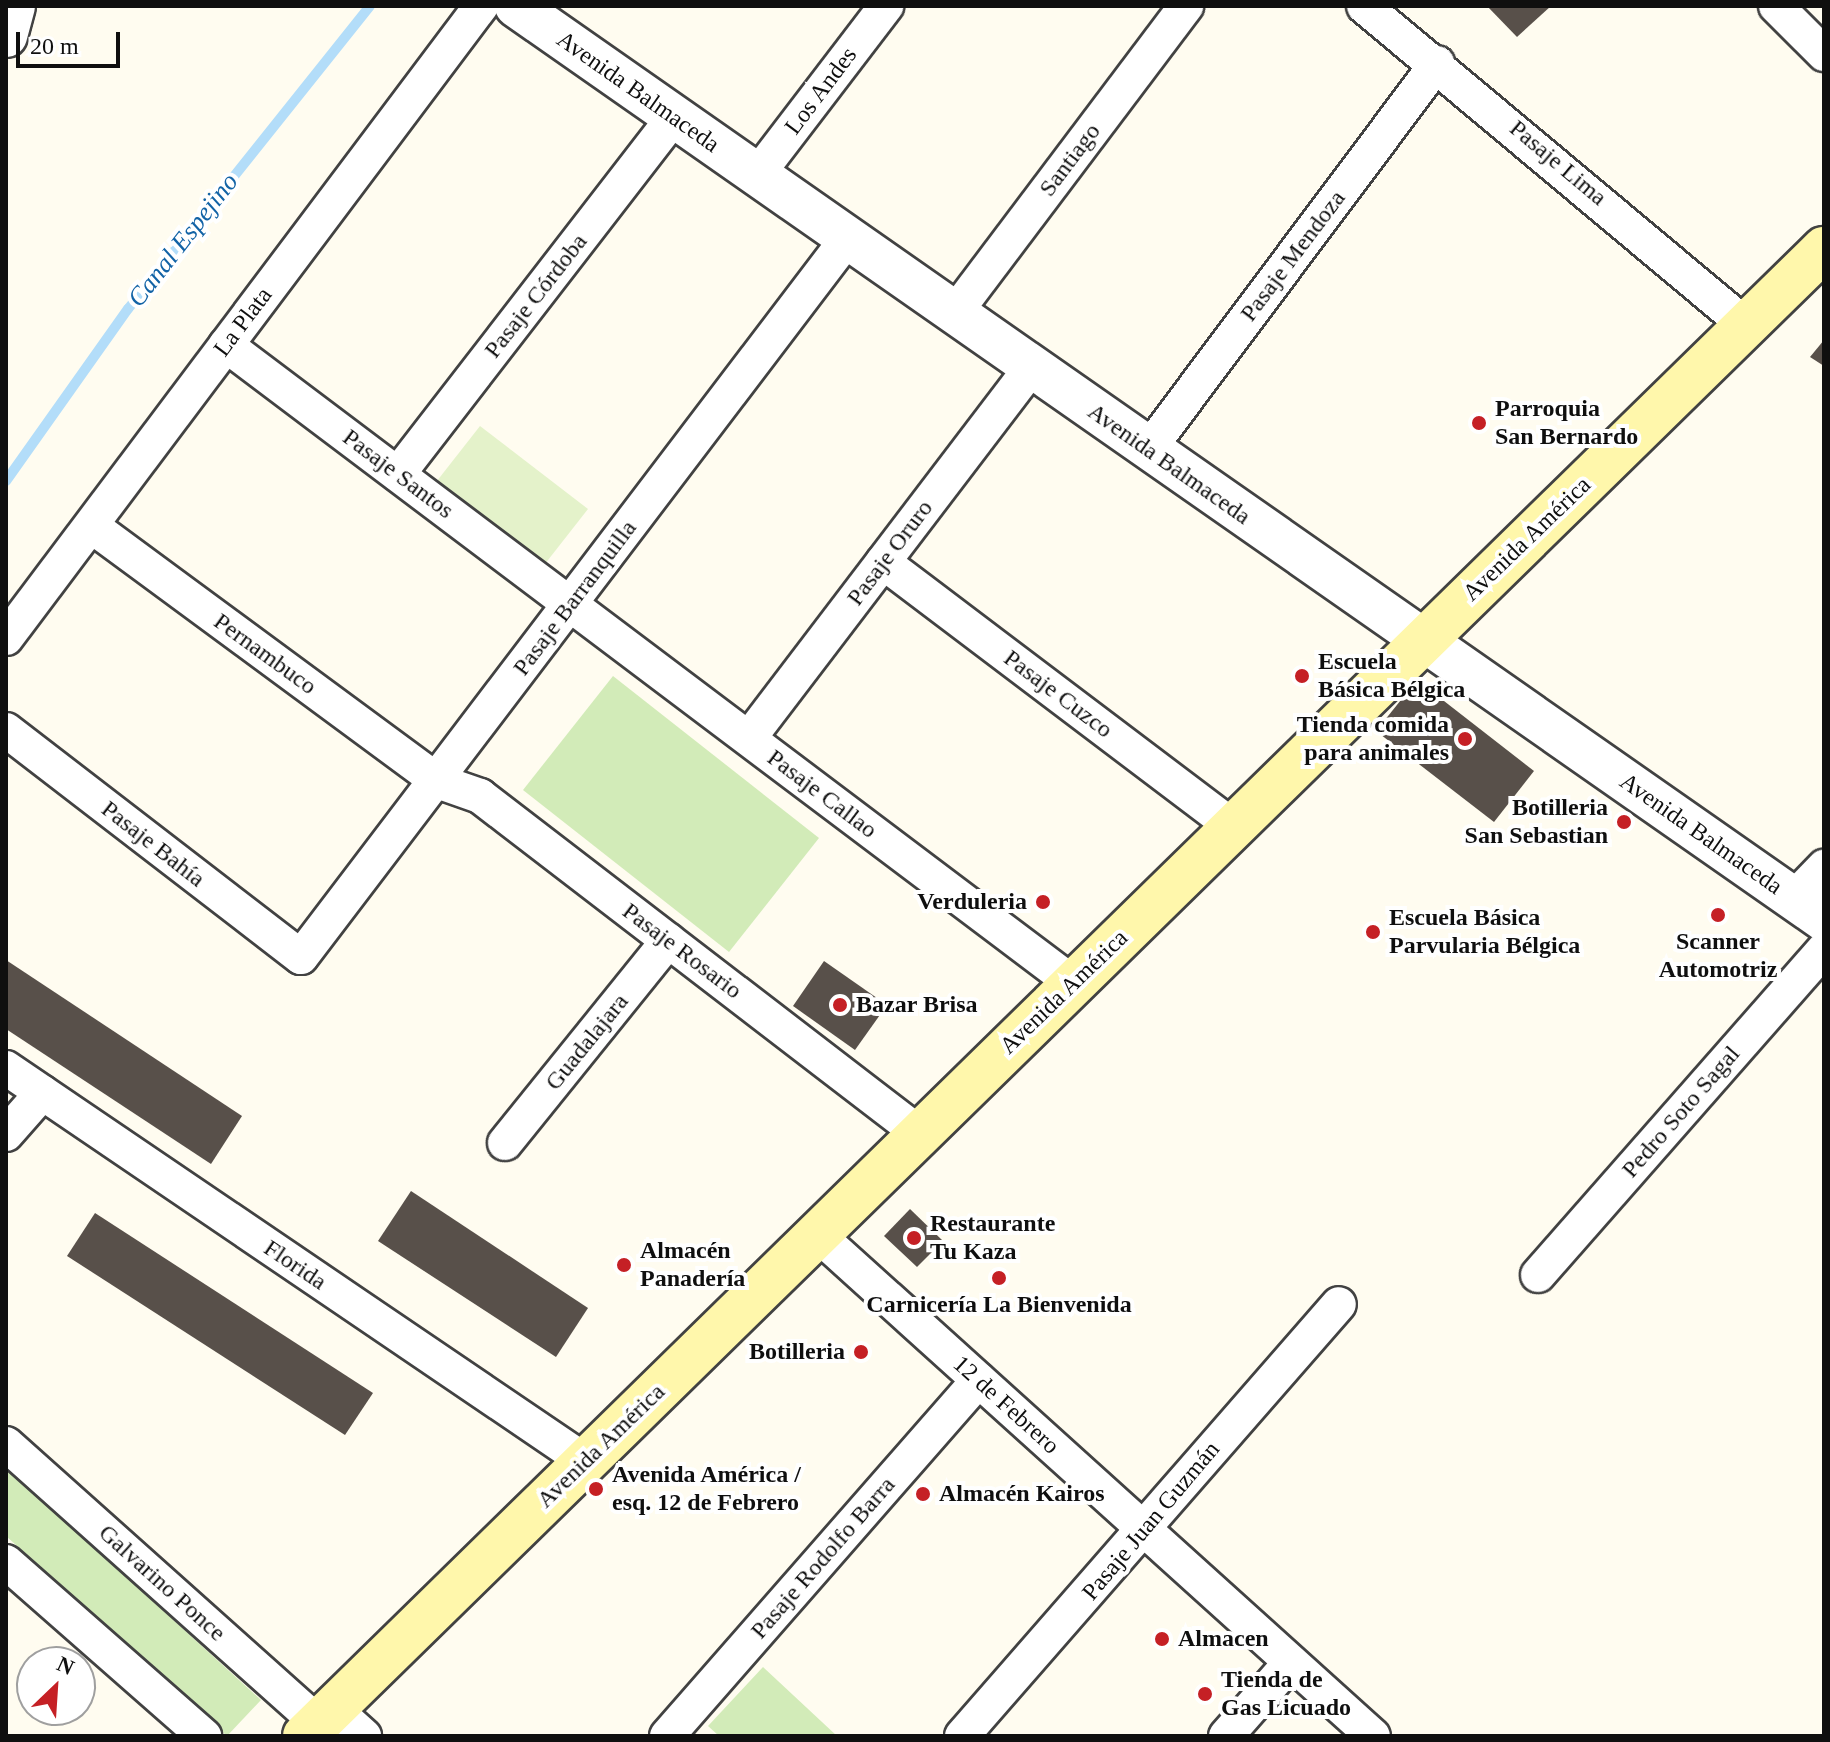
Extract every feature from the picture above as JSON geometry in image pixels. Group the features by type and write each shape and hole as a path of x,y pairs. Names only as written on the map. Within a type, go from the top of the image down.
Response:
{"main road":[{"name":"Avenida América","path":"330,1726 585,1461 1824,249"}],"street":[{"path":"6,36 14,6"},
{"name":"La Plata","path":"6,638 93,527 481,6"},
{"name":"Avenida Balmaceda","path":"516,6 1808,910"},
{"name":"Los Andes","path":"757,175 886,6"},
{"name":"Santiago","path":"954,314 1186,6"},
{"name":"Pasaje Lima","path":"1364,6 1437,63 1746,325"},
{"path":"1776,6 1824,54"},
{"name":"Pasaje Mendoza","path":"1148,450 1437,63"},
{"name":"Pasaje Córdoba","path":"398,474 674,117"},
{"name":"Pasaje Barranquilla","path":"301,957 847,239"},
{"name":"Pasaje Santos","path":"226,345 571,603"},
{"name":"Pasaje Oruro","path":"749,738 1031,368"},
{"name":"Pernambuco","path":"93,527 437,781"},
{"name":"Pasaje Cuzco","path":"883,562 1233,827"},
{"name":"Pasaje Callao","path":"571,603 1074,984"},
{"name":"Pasaje Bahía","path":"6,730 301,957"},
{"name":"Pasaje Rosario","path":"437,781 480,796 920,1134"},
{"path":"1808,910 1824,867"},
{"name":"Guadalajara","path":"505,1143 668,941"},
{"name":"Pedro Soto Sagal","path":"1538,1275 1824,950"},
{"name":"Florida","path":"6,1068 585,1461"},
{"path":"6,1134 42,1093"},
{"name":"12 de Febrero","path":"817,1234 1373,1736"},
{"name":"Pasaje Juan Guzmán","path":"962,1736 1147,1531 1339,1304"},
{"name":"Pasaje Rodolfo Barra","path":"667,1736 979,1380"},
{"name":"Galvarino Ponce","path":"6,1444 330,1726"},
{"path":"6,1562 204,1736"},
{"path":"1226,1736 1291,1662"}],"green space":[{"path":"480,426 588,509 541,569 433,486"},
{"path":"613,676 819,838 729,952 523,790"},
{"path":"6,1467 261,1700 227,1736 6,1536"},
{"path":"763,1667 837,1736 719,1736 708,1726"}],"building":[{"path":"1487,6 1551,6 1517,37"},
{"path":"1824,340 1824,366 1810,357"},
{"path":"1417,680 1534,771 1494,822 1376,731"},
{"path":"6,960 242,1116 211,1164 6,1029"},
{"name":"Bazar Brisa","path":"824,961 887,1005 855,1050 793,1006"},
{"path":"411,1191 588,1308 556,1357 378,1241"},
{"name":"Restaurante Tu Kaza","path":"910,1209 943,1241 917,1267 884,1236"},
{"path":"95,1213 373,1393 345,1435 67,1256"}],"waterway":[{"name":"Canal Espejino","path":"6,481 128,309 370,6"}],"place":[{"name":"Parroquia San Bernardo","path":"1479,423"},
{"name":"Escuela Básica Bélgica","path":"1302,676"},
{"name":"Tienda comida para animales","path":"1465,739"},
{"name":"Botilleria San Sebastian","path":"1624,822"},
{"name":"Verduleria","path":"1043,902"},
{"name":"Scanner Automotriz","path":"1718,915"},
{"name":"Escuela Básica Parvularia Bélgica","path":"1373,932"},
{"name":"Bazar Brisa","path":"840,1005"},
{"name":"Restaurante Tu Kaza","path":"914,1238"},
{"name":"Almacén Panadería","path":"624,1265"},
{"name":"Carnicería La Bienvenida","path":"999,1278"},
{"name":"Botilleria","path":"861,1352"},
{"name":"Avenida América / esq. 12 de Febrero","path":"596,1489"},
{"name":"Almacén Kairos","path":"923,1494"},
{"name":"Almacen","path":"1162,1639"},
{"name":"Tienda de Gas Licuado","path":"1205,1694"}]}
